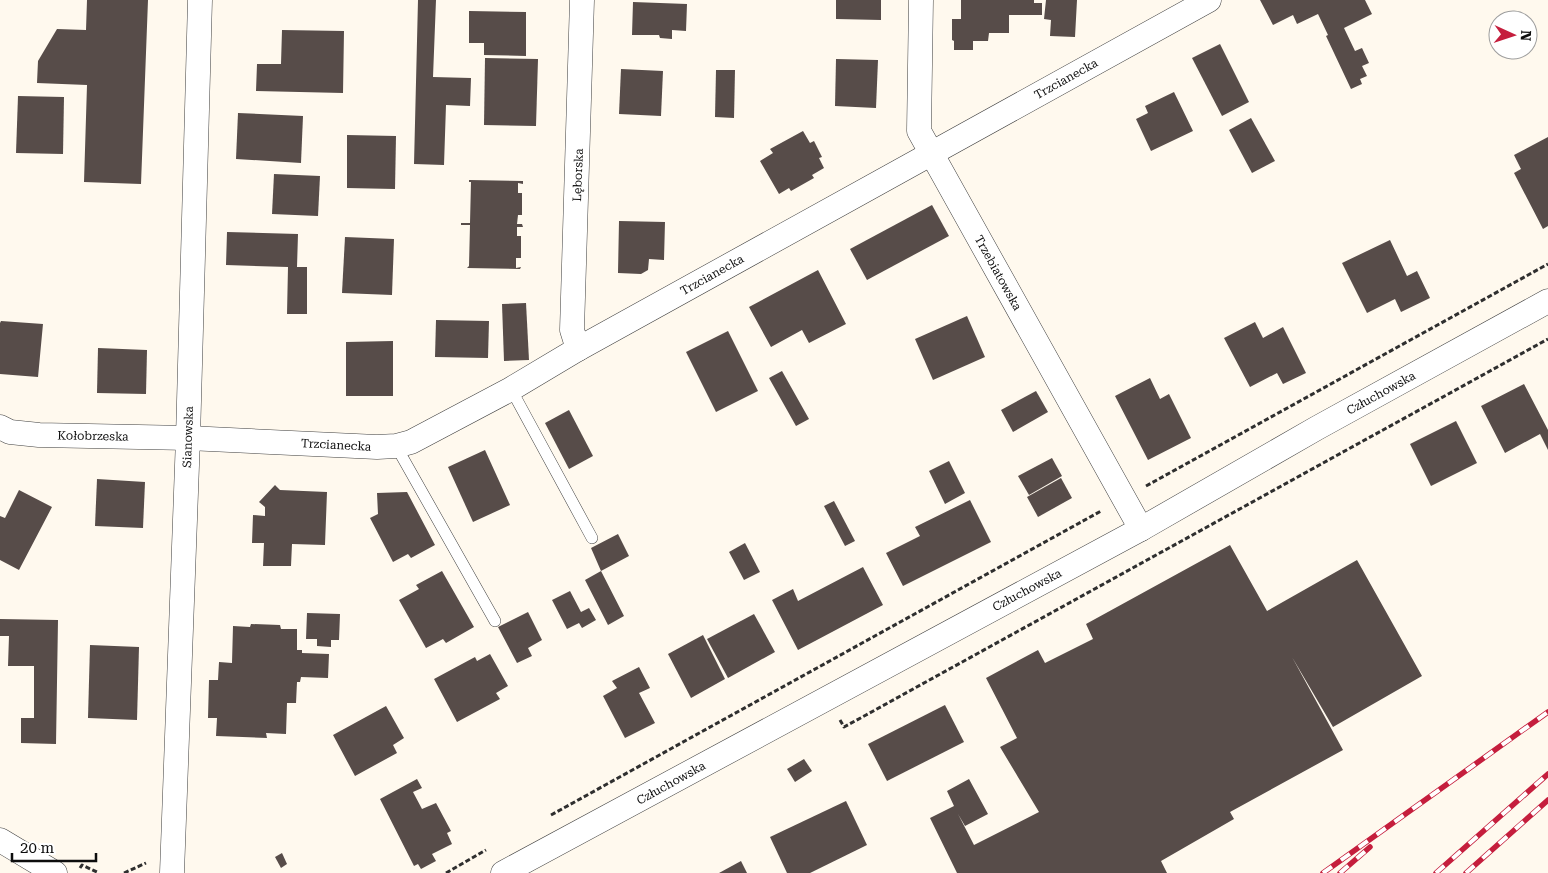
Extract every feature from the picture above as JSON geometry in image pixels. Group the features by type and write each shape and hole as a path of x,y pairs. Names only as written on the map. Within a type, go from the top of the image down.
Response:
{"street":[{"name":"Sianowska","path":"172,873 188,438 200,0"},
{"name":"Lęborska","path":"578,349 572,330 582,0"},
{"name":"Trzebiatowska","path":"921,0 919,131 1141,529"},
{"name":"Trzcianecka","path":"188,438 377,446 396,446 411,442 511,389 578,349 1209,0"},
{"name":"Człuchowska","path":"503,873 826,697 1141,529 1317,428 1548,302"},
{"name":"Kołobrzeska","path":"0,427 10,432 39,435 188,438"},
{"path":"0,840 55,873"}],"lane":[{"path":"511,389 592,538"},
{"path":"396,446 496,621"}],"path":[{"path":"545,818 1548,264"},
{"path":"826,697 844,727 1548,339"},
{"path":"446,873 487,850"},
{"path":"77,873 82,865 99,873"}],"building":[{"path":"87,0 148,0 141,184 84,182 87,85 37,83 38,61 57,29 86,30"},
{"path":"418,0 436,0 433,77 471,78 470,106 446,105 444,165 414,164"},
{"path":"836,0 881,0 881,20 836,19"},
{"path":"961,0 1034,0 1034,3 1042,3 1042,15 1009,15 1009,33 989,33 988,41 973,41 973,50 954,50 952,19 961,19"},
{"path":"1046,0 1077,0 1075,37 1050,36 1051,20 1044,19"},
{"path":"1260,0 1365,0 1372,14 1344,28 1355,51 1362,48 1369,63 1362,66 1367,76 1360,79 1362,84 1351,89 1326,36 1328,35 1318,14 1297,24 1293,15 1273,25"},
{"path":"633,2 687,4 686,31 672,30 672,39 660,38 659,35 632,35"},
{"path":"469,11 526,12 526,56 484,55 484,43 469,43"},
{"path":"282,30 344,31 343,93 256,91 257,64 281,64"},
{"path":"1220,44 1249,102 1222,116 1192,58"},
{"path":"485,58 538,59 536,126 484,125"},
{"path":"836,59 878,60 876,108 835,106"},
{"path":"621,69 663,71 661,116 619,114"},
{"path":"716,70 735,70 734,118 715,117"},
{"path":"1174,92 1193,131 1151,151 1136,119 1148,113 1145,106"},
{"path":"18,96 64,97 63,154 16,153"},
{"path":"238,113 303,116 301,163 236,159"},
{"path":"1251,118 1275,161 1252,173 1229,130"},
{"path":"803,131 810,143 814,141 822,157 819,158 824,168 812,175 814,178 791,191 789,188 779,194 760,161 773,153 770,149"},
{"path":"347,135 396,136 395,189 347,188"},
{"path":"1548,137 1548,226 1543,229 1514,173 1521,169 1514,155"},
{"path":"274,174 320,176 318,216 272,214"},
{"path":"469,180 523,181 523,184 518,183 518,193 522,193 522,215 518,215 517,224 522,224 523,227 517,227 517,236 521,236 521,258 516,258 516,268 521,267 520,269 467,268 469,266 470,225 461,225 461,223 470,223 471,182"},
{"path":"932,205 949,236 867,280 850,249"},
{"path":"619,221 665,222 664,260 649,259 648,270 641,274 618,273"},
{"path":"227,232 298,234 297,267 307,267 307,314 287,314 288,267 226,265"},
{"path":"345,237 394,239 392,295 342,293"},
{"path":"1390,240 1407,276 1417,271 1430,298 1401,312 1395,299 1367,313 1342,263"},
{"path":"818,270 846,324 809,343 802,330 771,347 749,307"},
{"path":"526,303 529,360 504,361 502,304"},
{"path":"967,316 985,357 933,380 915,339"},
{"path":"436,320 489,321 488,358 435,357"},
{"path":"1,321 43,324 38,377 0,374"},
{"path":"1255,322 1263,338 1283,327 1306,373 1283,384 1277,373 1250,387 1224,338"},
{"path":"728,331 758,391 716,412 686,352"},
{"path":"393,341 393,396 346,396 346,342"},
{"path":"98,348 147,350 146,394 97,393"},
{"path":"782,371 809,419 796,426 769,378"},
{"path":"1150,378 1160,399 1169,394 1191,438 1148,460 1115,396"},
{"path":"1524,384 1548,430 1548,450 1540,434 1505,453 1481,406"},
{"path":"1036,391 1048,412 1013,432 1001,410"},
{"path":"569,410 593,456 569,469 545,423"},
{"path":"1456,421 1477,463 1431,486 1410,444"},
{"path":"485,450 510,505 473,522 448,467"},
{"path":"1052,458 1062,476 1029,495 1018,476"},
{"path":"949,461 965,493 945,504 929,471"},
{"path":"1061,478 1072,498 1038,517 1027,497"},
{"path":"97,479 145,482 143,528 95,526"},
{"path":"275,485 280,490 327,492 325,545 292,544 291,566 263,566 264,543 252,543 253,515 265,516 265,507 259,502"},
{"path":"19,490 52,507 19,570 0,560 0,516 5,518"},
{"path":"407,492 435,545 411,558 408,554 393,562 370,518 378,514 377,493"},
{"path":"970,500 991,542 903,586 886,553 920,536 915,527"},
{"path":"834,501 855,541 845,546 824,506"},
{"path":"618,534 629,556 601,571 591,548"},
{"path":"745,543 760,572 744,580 729,552"},
{"path":"1230,545 1267,611 1357,560 1422,676 1333,727 1292,657 1343,750 1230,812 1234,819 1161,861 1167,873 957,873 930,818 954,806 947,791 969,779 988,814 965,826 958,814 974,845 1039,812 1000,747 1017,738 986,678 1038,650 1045,663 1093,639 1086,624"},
{"path":"863,567 883,605 798,650 772,600 793,589 798,601"},
{"path":"442,571 474,627 446,643 443,639 426,648 399,600 419,589 416,585"},
{"path":"601,571 624,616 608,625 585,580"},
{"path":"570,591 581,612 589,608 596,620 582,628 579,623 567,629 552,600"},
{"path":"528,612 542,640 528,648 532,656 517,663 498,627"},
{"path":"307,613 340,614 339,640 331,640 331,647 317,646 317,639 306,639"},
{"path":"754,614 775,652 728,678 707,639"},
{"path":"0,619 58,620 56,744 21,743 21,718 34,718 34,666 8,666 9,636 0,636"},
{"path":"251,624 280,625 281,629 297,629 297,650 302,650 302,653 329,654 328,678 301,677 300,682 297,682 296,703 287,703 286,734 266,733 267,738 216,736 217,718 208,718 209,680 218,680 219,662 232,663 233,626 250,627"},
{"path":"703,635 725,679 691,698 668,654"},
{"path":"90,645 139,647 137,720 88,718"},
{"path":"490,654 508,686 496,693 500,699 457,722 434,679 475,657 477,661"},
{"path":"639,667 650,688 639,693 655,723 625,738 603,696 617,688 612,681"},
{"path":"945,705 964,742 887,781 868,744"},
{"path":"386,706 404,738 393,745 397,753 355,776 333,735"},
{"path":"804,759 812,771 795,782 787,769"},
{"path":"417,779 422,788 413,792 422,809 436,803 451,831 447,833 452,844 432,854 436,861 421,869 418,864 414,866 380,799"},
{"path":"846,801 867,845 810,873 787,873 770,837"},
{"path":"282,853 287,864 281,868 275,857"},
{"path":"741,861 747,873 719,873"}],"railway":[{"path":"1323,873 1548,712"},
{"path":"1436,873 1548,774"},
{"path":"1466,873 1548,800"},
{"path":"1340,873 1370,847"}]}
